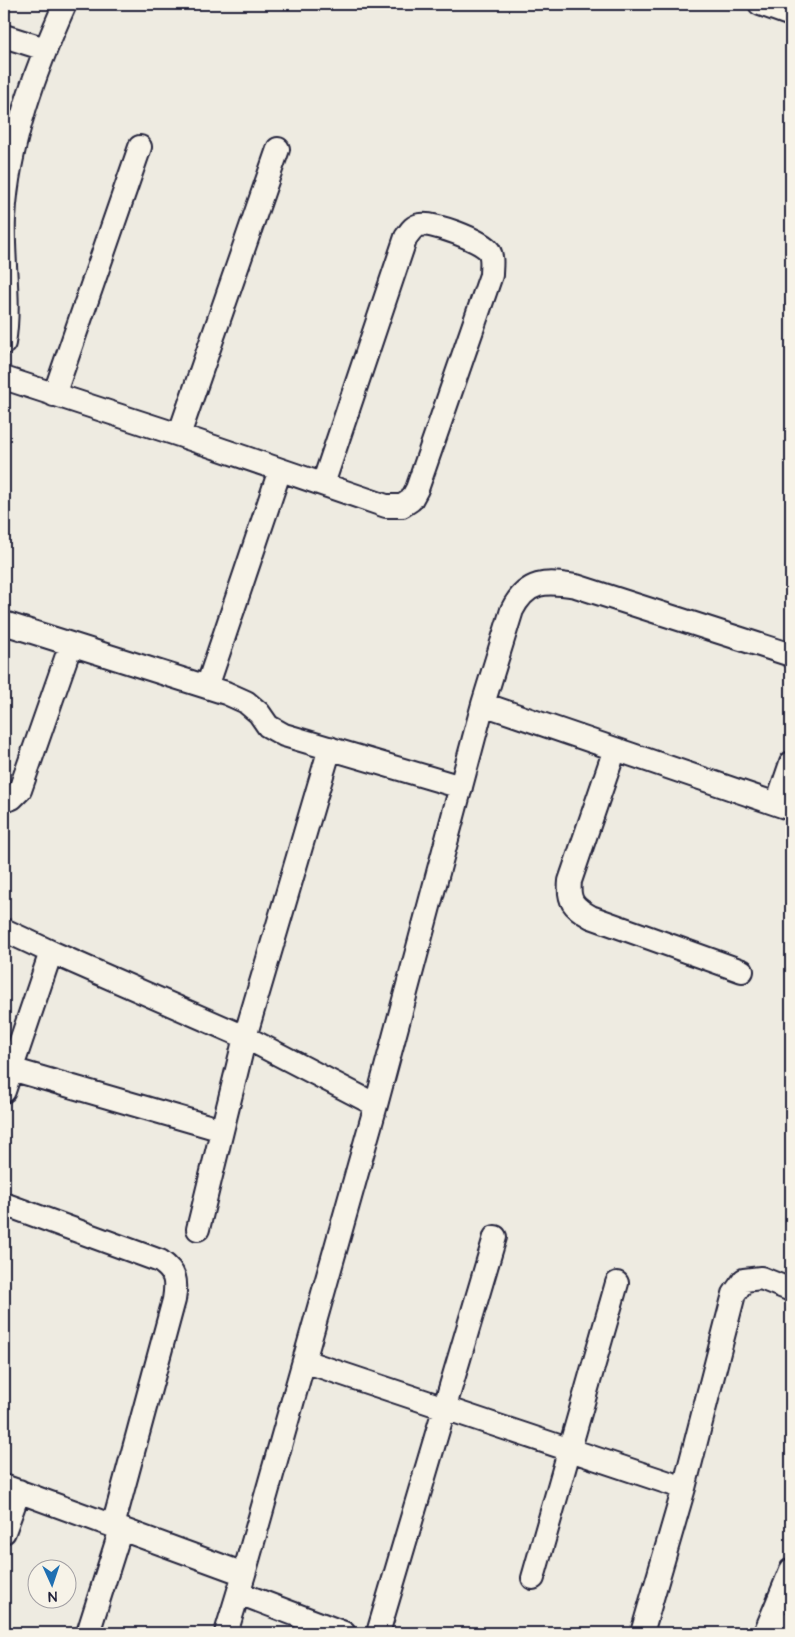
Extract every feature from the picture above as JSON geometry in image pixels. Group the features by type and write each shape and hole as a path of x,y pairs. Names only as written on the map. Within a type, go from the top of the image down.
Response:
{"street":[{"path":"4,343 8,320 4,219 8,182 24,108 45,49 65,4"},
{"path":"760,4 791,16"},
{"path":"4,36 45,49"},
{"path":"54,395 140,148"},
{"path":"179,435 278,149"},
{"path":"4,378 179,435 386,506 402,506 411,500 417,489 491,275 492,262 489,251 478,243 433,224 412,228 323,484"},
{"path":"207,687 280,470"},
{"path":"226,1633 242,1583 376,1106 483,704 512,610 519,596 532,587 551,582 576,586 791,655"},
{"path":"4,623 207,687 246,702 259,713 268,726 284,735 461,787"},
{"path":"4,802 12,798 20,790 71,644"},
{"path":"483,704 784,806 791,763"},
{"path":"198,1229 245,1036 330,748"},
{"path":"615,749 570,880 569,894 576,908 591,917 742,971"},
{"path":"4,930 245,1036 376,1106"},
{"path":"4,1091 51,952"},
{"path":"11,1069 222,1130"},
{"path":"4,1204 160,1261 170,1269 177,1281 174,1300 117,1528 88,1633"},
{"path":"378,1633 495,1237"},
{"path":"642,1633 684,1488 734,1294 744,1280 761,1278 791,1290"},
{"path":"532,1578 617,1282"},
{"path":"304,1361 684,1488"},
{"path":"4,1532 11,1489 117,1528 242,1583 344,1633"},
{"path":"776,1626 791,1570"}]}
